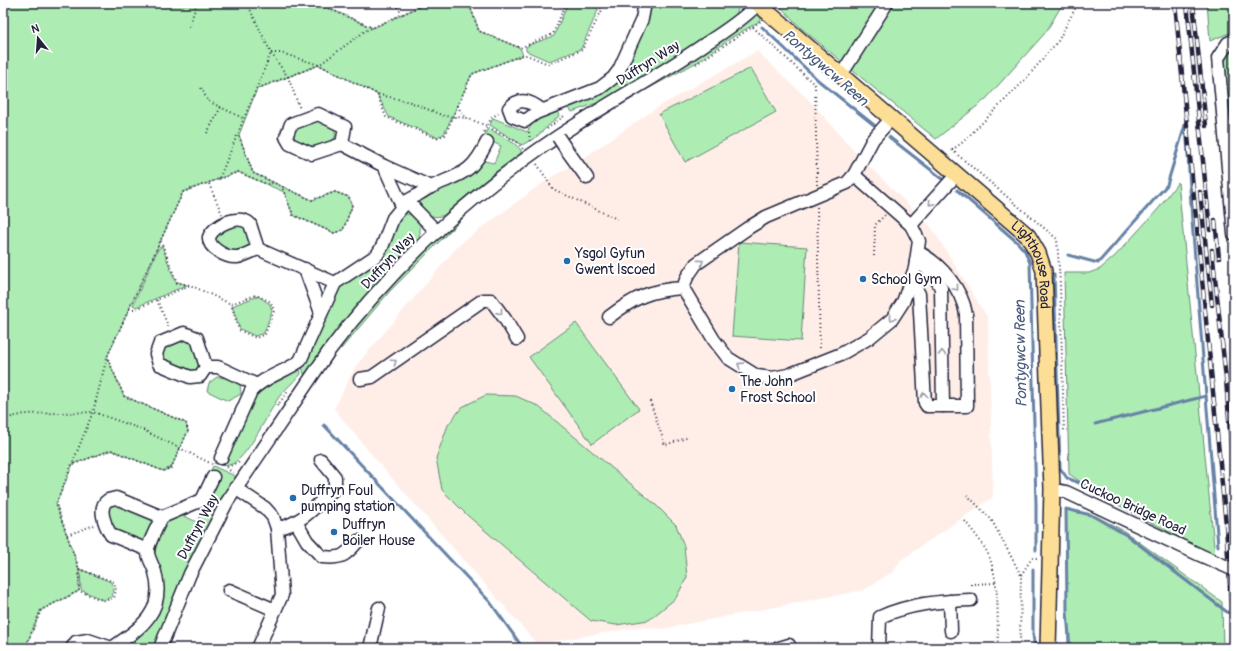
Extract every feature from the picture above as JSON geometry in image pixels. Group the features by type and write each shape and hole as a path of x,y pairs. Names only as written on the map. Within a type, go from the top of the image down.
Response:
{"main road":[{"name":"Lighthouse Road","path":"761,7 1028,236 1038,253 1044,271 1052,489 1048,648"}],"street":[{"path":"542,110 529,101 524,100 512,104 509,108 512,116 525,122 530,116 542,110 600,88 613,78 619,70 642,19 645,3"},
{"path":"841,75 887,3"},
{"name":"Duffryn Way","path":"160,648 190,574 235,488 313,373 345,329 437,232 490,184 529,155 692,53 761,7"},
{"path":"1234,40 1228,43 1218,58 1234,234"},
{"path":"342,144 345,127 318,114 291,124 286,137 290,144 312,154 342,144 384,166 431,187"},
{"path":"854,175 911,225 919,241 911,281 903,302 892,319 881,330 820,364 788,375 772,378 757,376 728,358 714,340 683,288 686,277 696,264 766,217 847,183 854,175 873,139 891,119"},
{"path":"557,137 587,178"},
{"path":"72,648 76,642 83,640 112,648 138,630 148,619 154,607 157,582 148,550 162,517 202,500 219,467 251,391 256,386 289,369 300,361 335,283 377,255 382,247 393,218 404,204 431,187 467,170 479,159 487,142"},
{"path":"384,166 404,204 437,232"},
{"path":"911,225 957,174"},
{"path":"258,249 248,222 239,219 211,232 209,240 214,249 237,257 258,249 335,283"},
{"path":"911,281 919,294 924,400 927,406 967,406 966,314 960,293 930,258 917,257"},
{"path":"917,257 936,278 941,288 943,406"},
{"path":"305,269 321,313"},
{"path":"609,316 641,295 664,289 683,288"},
{"path":"360,379 372,377 483,300 491,300 517,339"},
{"path":"184,333 198,338 206,367 200,376 190,378 159,364 156,354 160,343 184,333"},
{"path":"206,367 218,367 256,386"},
{"path":"277,528 286,527 296,522 335,488 335,477 321,460"},
{"path":"235,488 265,508 273,517 277,528 282,595 258,648"},
{"name":"Cuckoo Bridge Road","path":"1052,489 1066,492 1234,570"},
{"path":"148,550 114,537 109,532 105,521 103,505 112,498 120,499 162,517"},
{"path":"296,522 307,541 322,557 334,558 344,556 358,541"},
{"path":"229,590 275,610"},
{"path":"879,648 880,617 910,606 972,600"},
{"path":"950,601 951,631"},
{"path":"370,648 379,608"},
{"path":"779,648 789,645 790,648"}],"path":[{"path":"189,27 197,3"},
{"path":"246,3 271,52 288,77 304,118"},
{"path":"324,3 325,7 373,28"},
{"path":"396,3 402,15"},
{"path":"257,89 319,65 365,31 427,3"},
{"path":"467,3 470,6 479,31 520,48 552,34 566,3"},
{"path":"377,94 386,117 436,138 444,135 472,74 522,55 527,55 548,64 582,50 602,10 599,3"},
{"path":"952,150 963,142 1024,81 1058,41 1078,3"},
{"path":"694,66 762,21 761,7"},
{"path":"753,27 815,85 820,364"},
{"path":"271,52 281,53 319,65 377,94 420,106 444,116 466,118 487,126 517,142 523,149 535,141"},
{"path":"219,179 239,135 271,52"},
{"path":"201,88 208,101 245,119"},
{"path":"545,131 564,116 558,105"},
{"path":"457,106 466,118"},
{"path":"206,134 221,107"},
{"path":"487,142 482,138 492,117 509,108"},
{"path":"239,135 253,174 312,200 335,192 349,197 352,206 343,230 334,232 293,215 282,187"},
{"path":"529,155 554,189 617,220"},
{"path":"79,591 79,569 56,504 93,412 107,357 183,192 209,184 238,172 267,184 274,183"},
{"path":"209,184 226,224"},
{"path":"874,256 875,225 892,209"},
{"path":"161,241 177,282 190,285 230,304 256,295 271,302 274,311 265,334 256,338 239,330 230,304"},
{"path":"129,309 136,309 190,285"},
{"path":"157,300 173,337"},
{"path":"73,464 111,450 163,471 171,468 188,431 186,423 124,396 107,357"},
{"path":"650,401 665,445 690,437"},
{"path":"3,419 25,414 93,412 141,429 242,478"},
{"path":"968,496 991,519 1021,575 1020,648"},
{"path":"67,535 105,521"},
{"path":"966,521 983,545 990,559 996,583 998,648"},
{"path":"1021,575 1032,558 1050,558"},
{"path":"24,648 41,610 79,591 104,601 114,598 116,590 114,582 79,569"},
{"path":"972,600 971,584 996,583"}],"shaded area":[{"name":"The John Frost School","path":"757,51 814,105 854,151 932,228 988,318 993,497 901,560 894,571 864,590 661,629 640,627 537,644 377,461 334,409 355,367 459,245 548,179 576,163 658,107"}],"green space":[{"path":"3,3 324,3 326,7 373,28 427,3 462,3 470,6 479,31 520,48 523,55 472,74 444,134 437,137 389,117 377,94 319,65 257,89 239,135 253,173 312,200 335,192 349,197 352,206 343,230 334,233 293,215 284,192 238,172 183,192 107,357 124,396 186,423 188,431 171,468 163,471 111,450 73,464 56,504 79,569 79,591 41,610 25,648 3,648"},
{"path":"568,3 596,3 598,10 581,49 549,61 526,51 526,47 529,45 554,36"},
{"path":"649,3 740,3 736,15 688,48 602,101 572,112 567,106 601,92"},
{"path":"777,3 1063,3 1046,32 986,99 936,139 801,28"},
{"path":"1207,3 1234,3 1234,31 1210,41"},
{"path":"757,14 762,17 758,22 731,38 699,61 631,98 566,139 567,135"},
{"path":"1234,49 1234,165 1225,62 1228,53"},
{"path":"751,68 776,112 685,162 659,114"},
{"path":"557,110 559,116 533,140 522,145 490,125 493,118 527,132 535,119"},
{"path":"314,118 335,128 335,138 323,144 309,146 296,142 293,137 292,130"},
{"path":"488,128 515,144 521,150 521,153 444,215 435,217 424,212 420,199 484,161 494,163 501,146 483,138"},
{"path":"1178,182 1215,556 1101,496 1069,474 1064,273 1089,273 1100,269 1115,256 1159,208"},
{"path":"484,197 390,291 341,349 343,340 389,287 434,239"},
{"path":"403,214 409,214 417,218 420,226 418,241 351,312 304,374 301,363 338,287 368,267 397,218"},
{"path":"234,225 245,225 251,243 246,248 232,252 219,244 215,238 220,232"},
{"path":"739,242 807,247 801,341 732,336"},
{"path":"162,246 175,281 187,285 136,307 133,305 158,249"},
{"path":"258,296 270,304 272,311 264,333 255,336 240,329 232,306"},
{"path":"576,323 639,409 592,444 529,357"},
{"path":"182,340 192,343 200,364 195,372 164,363 161,353 165,347"},
{"path":"299,364 301,374 279,397 252,442 240,458 234,463 226,466 214,463 251,399 261,388"},
{"path":"217,377 227,378 240,385 241,394 228,401 207,391 209,383"},
{"path":"486,395 516,396 538,406 656,505 676,525 684,546 687,577 676,598 649,620 616,625 591,621 468,516 442,490 436,458 448,425 462,407"},
{"path":"213,466 237,477 221,500 185,570 153,648 121,648 149,625 153,565 160,534 165,523 176,515 197,522 218,476 210,472"},
{"path":"115,503 150,517 154,522 145,542 142,543 126,537 115,529 108,511 109,507"},
{"path":"1066,510 1096,516 1124,531 1222,602 1223,648 1068,648"},
{"path":"80,569 111,582 114,590 112,597 103,600 81,590"}],"waterway":[{"name":"Pontygwcw Reen","path":"762,27 819,81 874,125"},
{"path":"1228,53 1234,49"},
{"path":"1068,255 1098,263 1167,185 1186,122 1192,221 1218,546"},
{"name":"Pontygwcw Reen","path":"889,137 944,180"},
{"name":"Pontygwcw Reen","path":"957,190 1017,242 1025,251 1030,263 1036,550"},
{"path":"1054,274 1060,468 1067,478 1092,488"},
{"path":"1095,424 1206,396"},
{"path":"324,425 490,602 523,648"},
{"path":"1070,648 1067,613 1066,509 1091,515 1128,536 1227,612"},
{"path":"1033,569 1033,635 1035,648"}],"railway":[{"path":"1175,3 1226,525 1234,648"},
{"path":"1187,3 1210,230"},
{"path":"1193,3 1206,126"},
{"path":"1200,192 1212,305"},
{"path":"1215,220 1219,258"},
{"path":"1212,250 1226,379 1234,485"}],"place":[{"name":"Ysgol Gyfun Gwent Iscoed","path":"567,261"},
{"name":"School Gym","path":"863,279"},
{"name":"The John Frost School","path":"732,389"},
{"name":"Duffryn Foul pumping station","path":"293,498"},
{"name":"Duffryn Boiler House","path":"334,532"}]}
